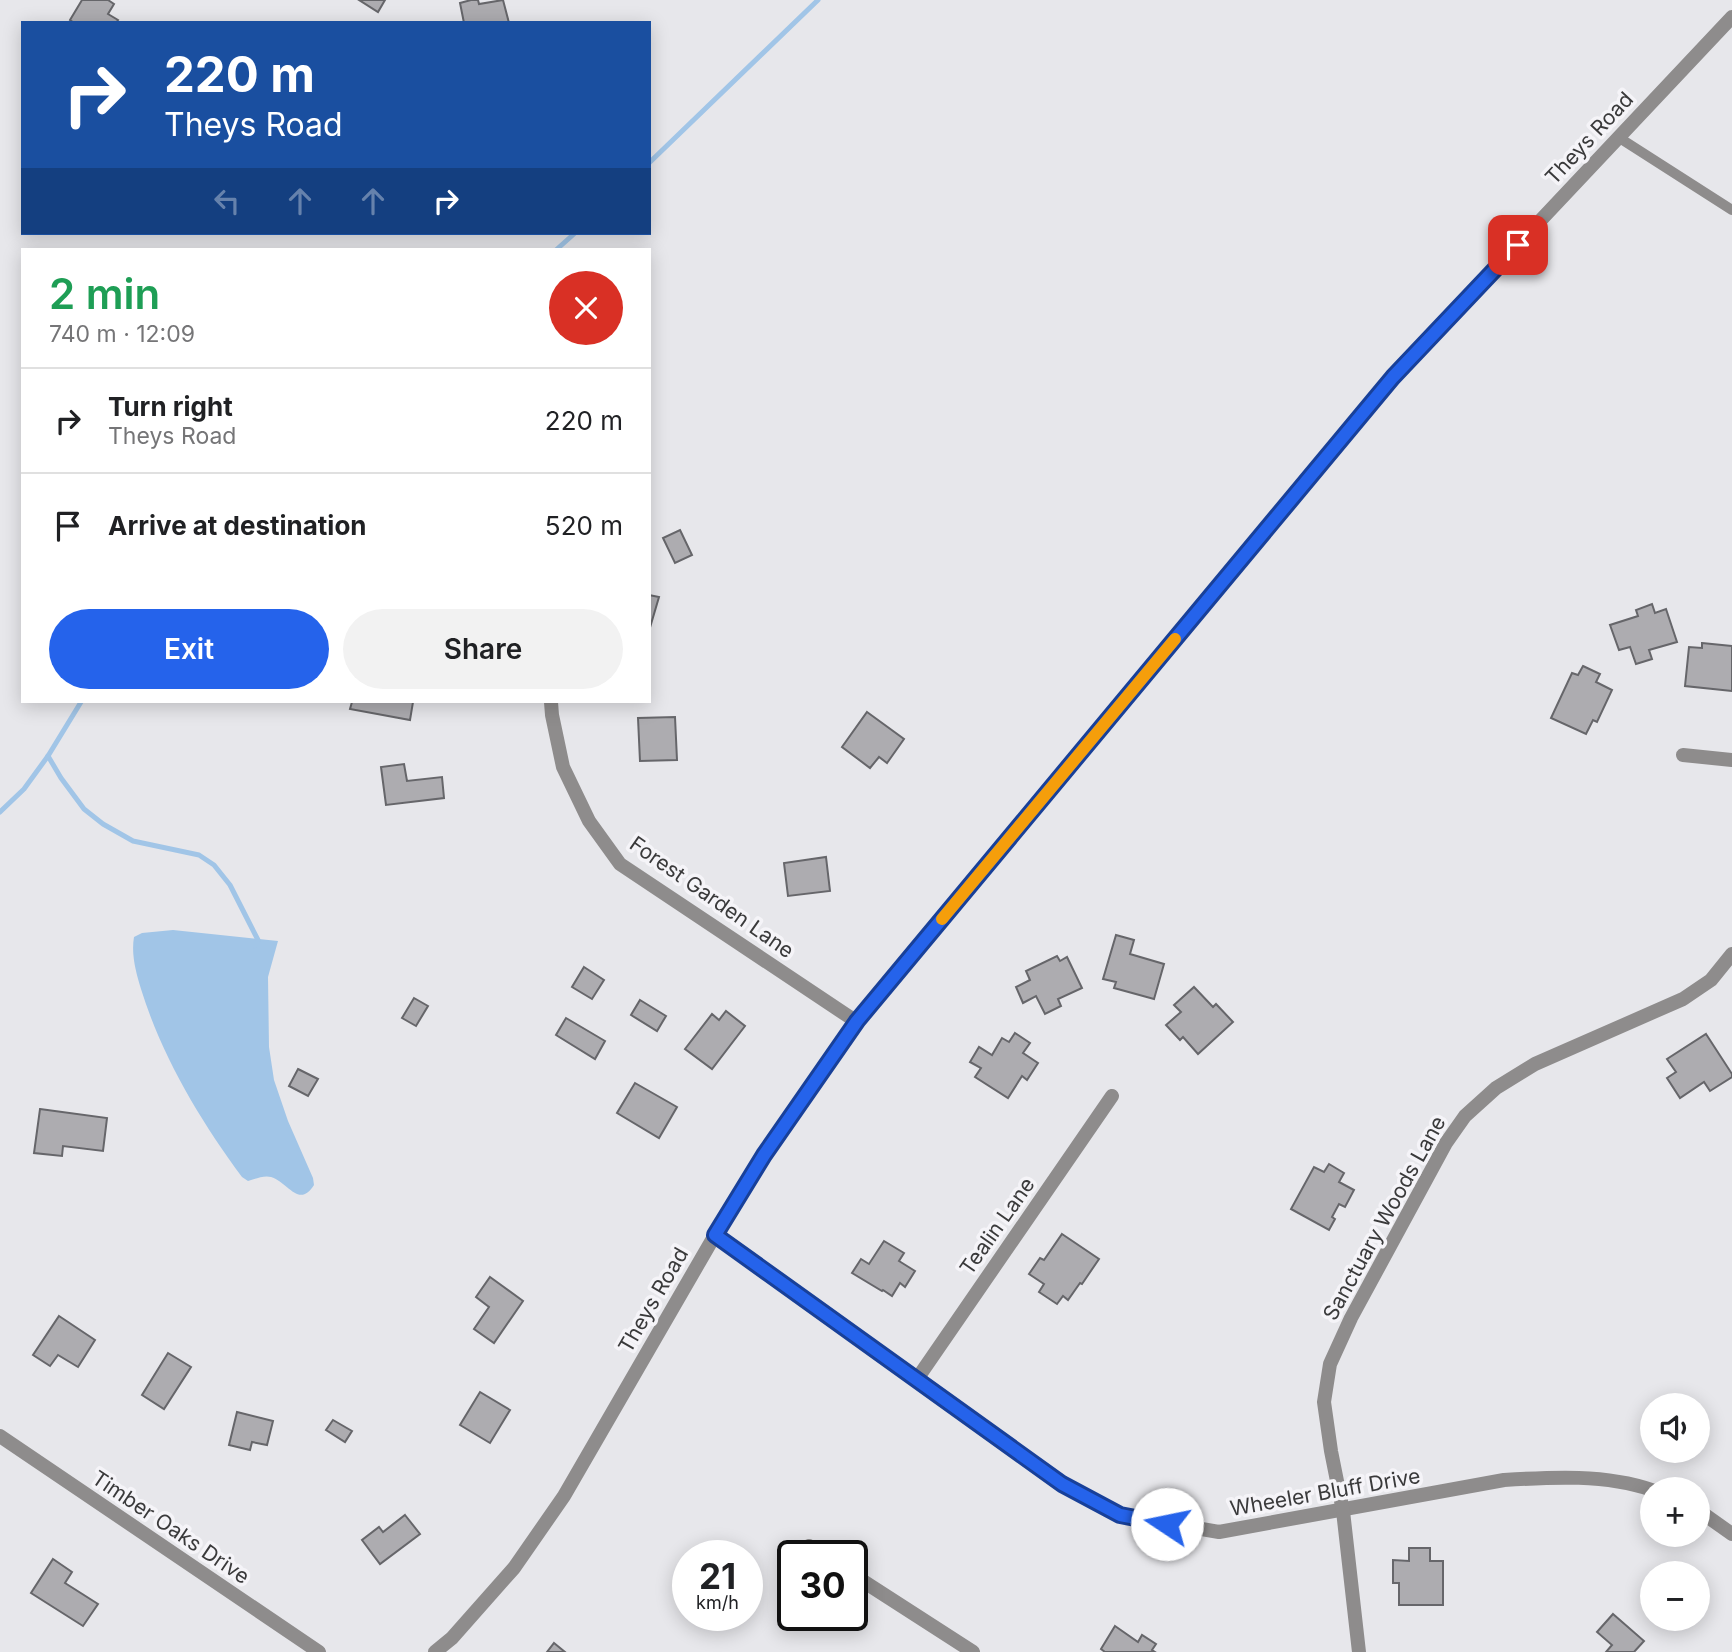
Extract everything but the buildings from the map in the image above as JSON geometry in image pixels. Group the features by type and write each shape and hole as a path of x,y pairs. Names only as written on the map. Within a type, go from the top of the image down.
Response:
{"street":[{"name":"Theys Road","path":"435,1652 452,1638 514,1568 564,1496 764,1155 857,1021 1393,377 1732,17"},
{"name":"Forest Garden Lane","path":"551,703 563,767 589,821 620,864 857,1021"},
{"path":"1683,755 1732,760"},
{"name":"Sanctuary Woods Lane","path":"1359,1652 1343,1511 1324,1402 1330,1364 1351,1318 1446,1143 1465,1116 1496,1088 1535,1064 1683,999 1711,980 1732,954"},
{"name":"Tealin Lane","path":"917,1379 1112,1096"},
{"name":"Wheeler Bluff Drive","path":"715,1235 1062,1484 1120,1515 1219,1532 1504,1480 1602,1480 1640,1488"},
{"name":"Timber Oaks Drive","path":"0,1436 319,1652"},
{"path":"1710,1518 1732,1534"},
{"path":"868,1584 973,1652"}],"lane":[{"path":"1618,137 1732,209"}],"water":[{"path":"173,930 278,941 268,977 269,1047 274,1080 288,1121 313,1178 314,1185 309,1192 298,1194 271,1177 248,1181 242,1177 211,1133 171,1063 141,989 133,950 134,937 142,933"}],"waterway":[{"path":"651,161 818,0"},
{"path":"558,248 573,235"},
{"path":"0,812 24,789 80,703"},
{"path":"48,756 84,809 103,824 133,841 199,855 214,865 230,885 258,940 255,946"}],"slow traffic":[{"path":"942,919 1175,639"}],"route":[{"path":"1167,1524 1120,1515 1062,1484 715,1235 764,1155 857,1021 1393,377 1518,245"}]}
